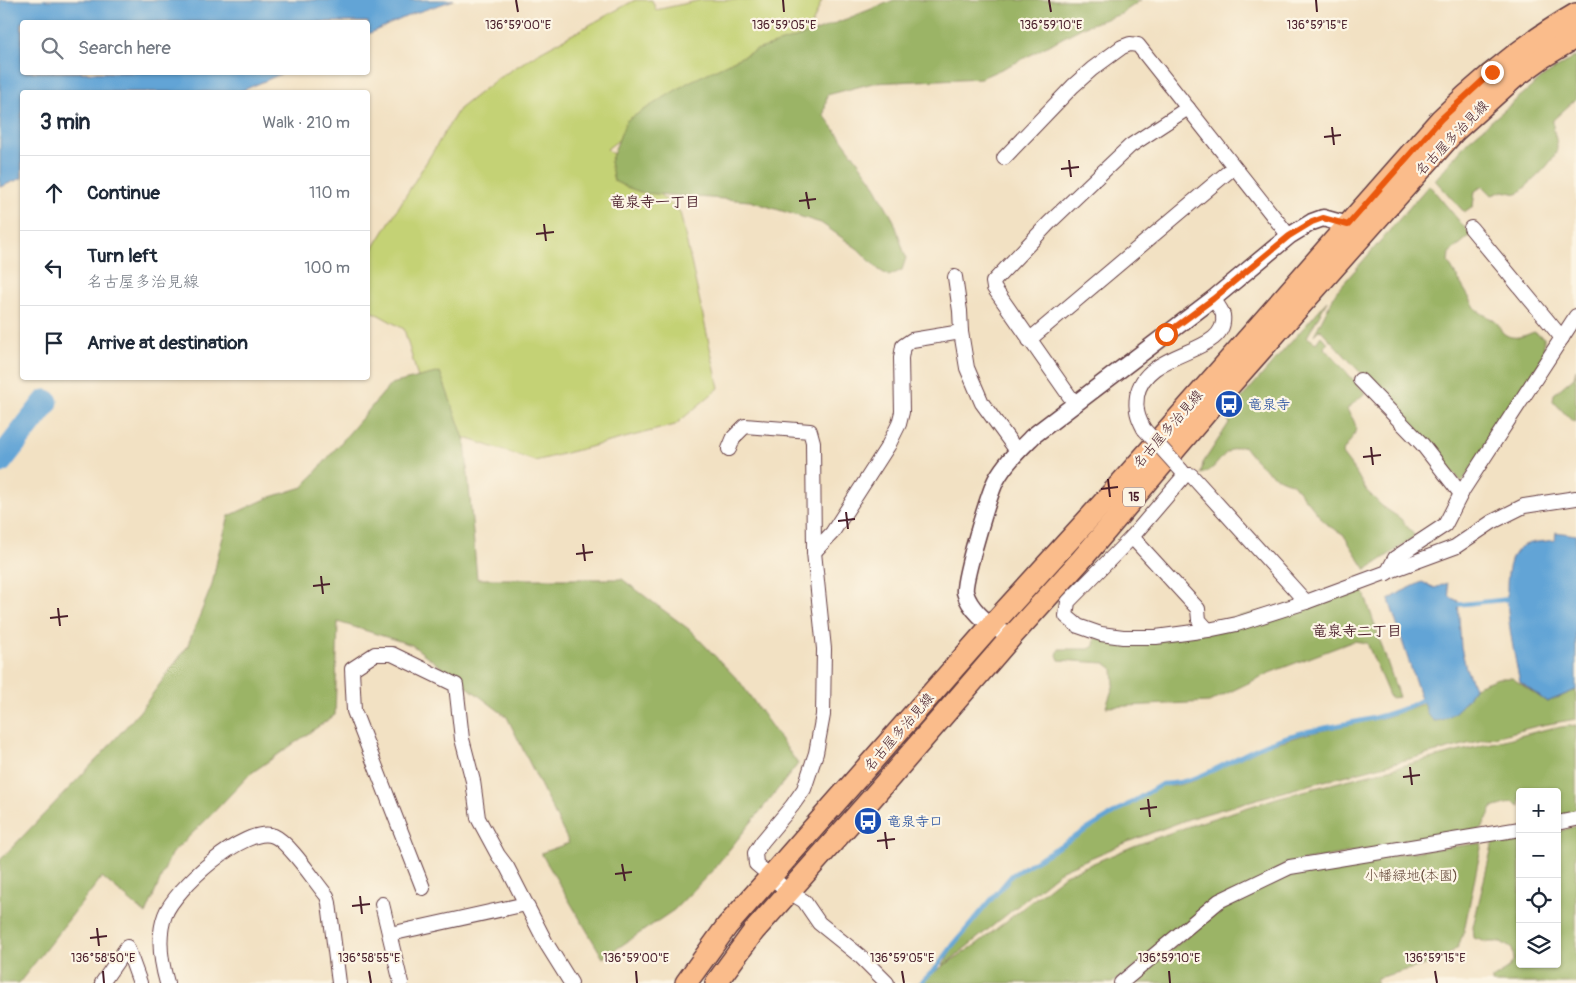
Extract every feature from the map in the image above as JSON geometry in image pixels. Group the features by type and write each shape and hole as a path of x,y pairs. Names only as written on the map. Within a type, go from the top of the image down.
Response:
{"main road":[{"name":"名古屋多治見線","path":"686,983 728,926 991,626 1112,493 1441,119 1492,72 1545,33 1576,14"},
{"name":"名古屋多治見線","path":"716,983 754,931 1012,636 1081,560 1211,407 1455,131 1514,78 1543,57 1576,37"}],"street":[{"path":"1004,158 1073,86 1110,54 1130,44 1138,44 1289,236"},
{"path":"1075,404 994,288 993,282 1049,223 1130,146 1188,108"},
{"path":"1029,340 1234,167"},
{"path":"1012,636 991,626 972,606 965,591 974,549 988,503 997,480 1017,451 1075,404 1213,299 1289,236 1312,222 1323,218 1348,225"},
{"path":"1471,228 1562,338"},
{"path":"955,277 967,368 982,403 1017,451"},
{"path":"1213,299 1223,314 1222,324 1215,337 1207,343 1158,365 1146,375 1138,387 1135,404 1138,418 1144,429 1183,472 1191,475 1306,602"},
{"path":"1387,573 1395,558 1445,525 1461,494 1576,316"},
{"path":"814,552 832,533 888,446 899,424 902,412 901,358 903,346 912,340 961,332"},
{"path":"1360,380 1422,444 1461,494"},
{"path":"729,449 734,437 745,426 810,431 814,452 814,552 824,649 823,715 816,753 804,789 762,842 755,853 756,864 789,892 804,901 819,923 860,956 887,983"},
{"path":"1183,472 1132,537 1068,602 1066,616 1078,626 1101,634 1156,638 1237,624 1306,602 1456,547 1492,522 1524,506 1576,498"},
{"path":"1132,537 1198,608 1199,620 1208,630"},
{"path":"423,888 354,711 352,669 375,654 392,654 456,685 462,739 473,781 478,818 498,855 507,867 546,943 571,983"},
{"path":"1561,822 1576,819"},
{"path":"1121,983 1219,901 1290,867 1516,830"},
{"path":"167,983 160,935 168,907 204,868 221,854 246,840 268,834 277,838 290,850 327,896 339,983"},
{"path":"382,904 401,983"},
{"path":"390,934 526,904"},
{"path":"102,983 127,947 140,983"}],"green space":[{"path":"635,0 652,0 656,10 701,0 822,0 804,44 652,114 607,149 680,212 719,388 675,425 535,461 432,427 404,329 370,310 370,254 459,109 497,79 540,52"},
{"path":"894,0 1141,0 1121,14 1085,26 1015,63 981,78 873,83 827,95 824,115 871,179 894,221 906,258 902,270 889,276 879,270 858,249 821,223 750,201 643,193 614,181 610,162 626,121 689,82 756,50 811,33"},
{"path":"1576,56 1576,99 1553,120 1557,147 1552,159 1518,194 1503,191 1492,195 1483,186 1475,191 1473,206 1464,212 1435,180 1468,141 1543,77"},
{"path":"1429,185 1471,235 1449,253 1448,262 1476,309 1495,321 1502,332 1511,337 1519,337 1534,332 1544,338 1544,356 1462,482 1320,329 1314,335 1336,292"},
{"path":"1327,301 1307,337 1316,343 1321,336 1328,343 1324,347 1365,393 1347,409 1354,420 1356,428 1354,435 1342,454 1366,490 1382,506 1401,519 1414,535 1412,539 1366,570 1343,534 1327,525 1292,483 1278,478 1265,469 1244,446 1229,451 1213,468 1201,474 1203,463 1229,423 1227,415"},
{"path":"1576,369 1576,422 1571,420 1553,401 1554,394 1574,377"},
{"path":"440,372 465,441 477,579 622,579 690,630 740,682 798,764 712,871 674,910 603,958 541,853 569,843 507,717 412,645 338,622 335,715 250,774 171,854 146,914 102,877 19,983 0,983 0,860 100,756 140,711 187,647 212,585 229,516 268,498 303,487 391,384"},
{"path":"1362,587 1399,697 1390,698 1367,643 1354,641 1269,673 1209,702 1106,707 1114,684 1113,669 1105,663 1059,660 1057,655 1059,649 1089,649 1094,646 1095,638 1130,643"},
{"path":"1498,678 1512,678 1547,702 1576,690 1576,719 1537,726 1274,794 1191,818 1130,841 1062,870 943,966 977,944 1065,875 1136,845 1280,797 1547,729 1576,725 1576,814 1561,816 1561,788 1516,788 1516,804 1513,802 1492,808 1482,829 1285,864 1112,983 918,983 942,967 956,941 1015,874 1162,785 1174,786 1193,781 1267,745 1314,732 1386,717 1424,703 1428,715 1454,712 1466,701 1474,687"},
{"path":"1576,826 1576,983 1492,983 1492,979 1508,969 1514,959 1512,949 1501,942 1486,942 1474,938 1473,927 1493,842 1516,839 1516,968 1561,968 1561,831"},
{"name":"小幡緑地(本園)","path":"1482,843 1464,931 1458,947 1436,962 1377,978 1376,983 1131,983 1225,905 1290,875 1327,866"}],"water":[{"path":"0,0 454,0 412,14 370,33 370,20 20,20 20,75 278,75 244,90 20,90 20,179 0,187"},
{"path":"1556,532 1576,535 1576,690 1547,702 1520,682 1508,613 1507,593 1511,560 1518,549 1530,543 1555,540"},
{"path":"1422,582 1435,588 1447,583 1450,597 1458,601 1461,647 1466,668 1474,687 1468,698 1453,714 1447,718 1434,721 1428,715 1420,696 1389,600"}],"waterway":[{"path":"0,461 46,402"},
{"path":"1454,605 1511,599"},
{"path":"921,983 937,967 1012,875 1162,784 1189,780 1214,770 1264,745 1284,738 1388,714 1408,707 1427,697"}],"place":[{"name":"竜泉寺","path":"1229,404"},
{"name":"竜泉寺口","path":"868,821"}],"district":[{"name":"竜泉寺一丁目","path":"655,202"},
{"name":"竜泉寺二丁目","path":"1357,631"}],"route":[{"path":"1166,334 1213,299 1289,236 1312,222 1323,218 1348,225 1441,119 1492,72"}]}
